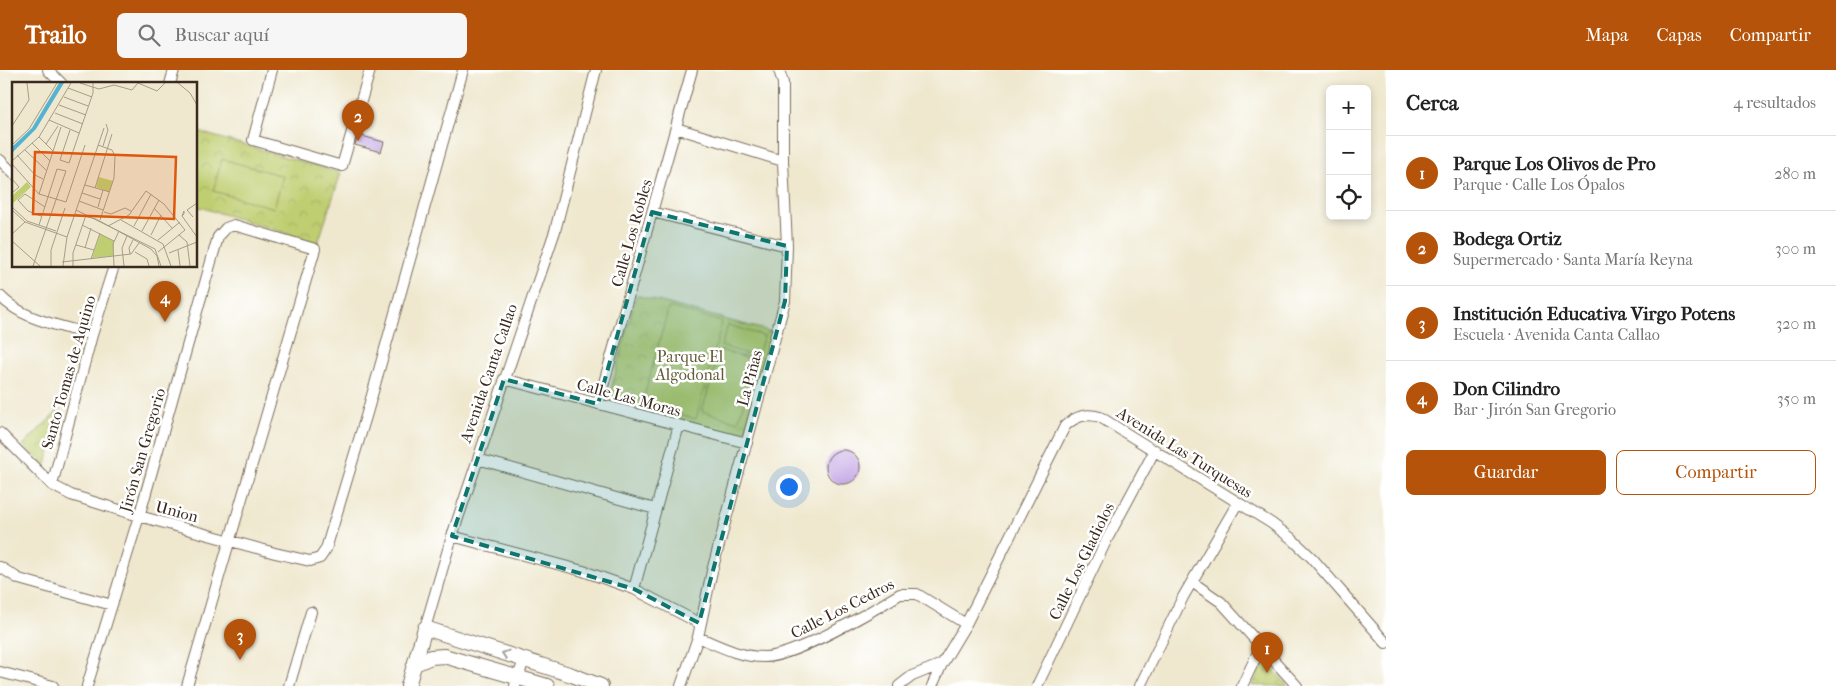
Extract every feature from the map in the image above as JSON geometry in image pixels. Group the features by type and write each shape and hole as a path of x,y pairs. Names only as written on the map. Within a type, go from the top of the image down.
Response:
{"street":[{"path":"48,70 60,82"},
{"path":"272,70 253,140 342,166 370,70"},
{"name":"Union","path":"0,433 52,485 71,495 228,541 310,561 320,558 326,549 415,248 463,70"},
{"name":"Avenida Canta Callao","path":"408,686 452,536 555,231 596,70"},
{"name":"Calle Los Robles","path":"598,404 692,70"},
{"name":"La Piñas","path":"681,686 698,637 700,623 785,301 788,246 783,161 783,83 779,70"},
{"path":"676,128 783,161"},
{"path":"0,160 12,172"},
{"path":"652,212 788,246"},
{"name":"Jirón San Gregorio","path":"87,686 139,516 218,237 230,226 239,226 315,249 228,541"},
{"name":"Santo Tomas de Aquino","path":"52,485 92,335 113,268"},
{"path":"0,296 17,311 30,317 92,335"},
{"name":"Calle Las Moras","path":"504,378 747,443"},
{"name":"Avenida Las Turquesas","path":"932,686 942,664 966,624 1065,426 1072,419 1082,416 1100,416 1270,523 1312,558 1386,643"},
{"path":"634,589 679,425"},
{"name":"Calle Los Gladiolos","path":"1037,686 1106,542 1155,450"},
{"path":"478,459 655,509"},
{"path":"1140,686 1192,582 1237,504"},
{"path":"452,536 583,571 634,589 700,623"},
{"path":"186,686 228,541"},
{"path":"0,567 19,579 112,605"},
{"path":"1192,582 1221,602 1297,686"},
{"name":"Calle Los Cedros","path":"698,637 732,652 766,658 785,653 837,629 900,594 909,592 917,594 966,624"},
{"path":"289,686 311,612"},
{"path":"425,628 601,686"},
{"path":"1242,686 1260,646"},
{"path":"415,664 431,657 444,656 516,682 547,686"},
{"path":"516,682 524,660"},
{"path":"899,686 912,676 942,664"},
{"path":"0,672 53,686"}],"highlighted area":[{"path":"652,212 787,246 785,301 699,623 634,589 452,536 504,379 598,404"}],"green space":[{"path":"198,132 341,173 318,243 198,207"},
{"path":"222,159 283,176 274,208 213,191"},
{"name":"Parque El Algodonal","path":"636,295 772,332 744,437 608,400"},
{"path":"669,307 722,322 696,419 642,404"},
{"path":"728,325 764,336 757,357 721,346"},
{"path":"720,350 756,361 738,422 702,411"},
{"path":"60,409 46,465 23,445"},
{"path":"1265,659 1288,686 1252,686"}],"building":[{"path":"358,135 384,142 381,152 355,145"},
{"path":"843,450 855,455 860,467 855,479 843,484 831,479 826,467 831,455"}],"place":[{"name":"Bodega Ortiz","path":"358,141"},
{"name":"Don Cilindro","path":"165,322"},
{"name":"Institución Educativa Virgo Potens","path":"240,660"},
{"name":"Parque Los Olivos de Pro","path":"1267,673"}]}
